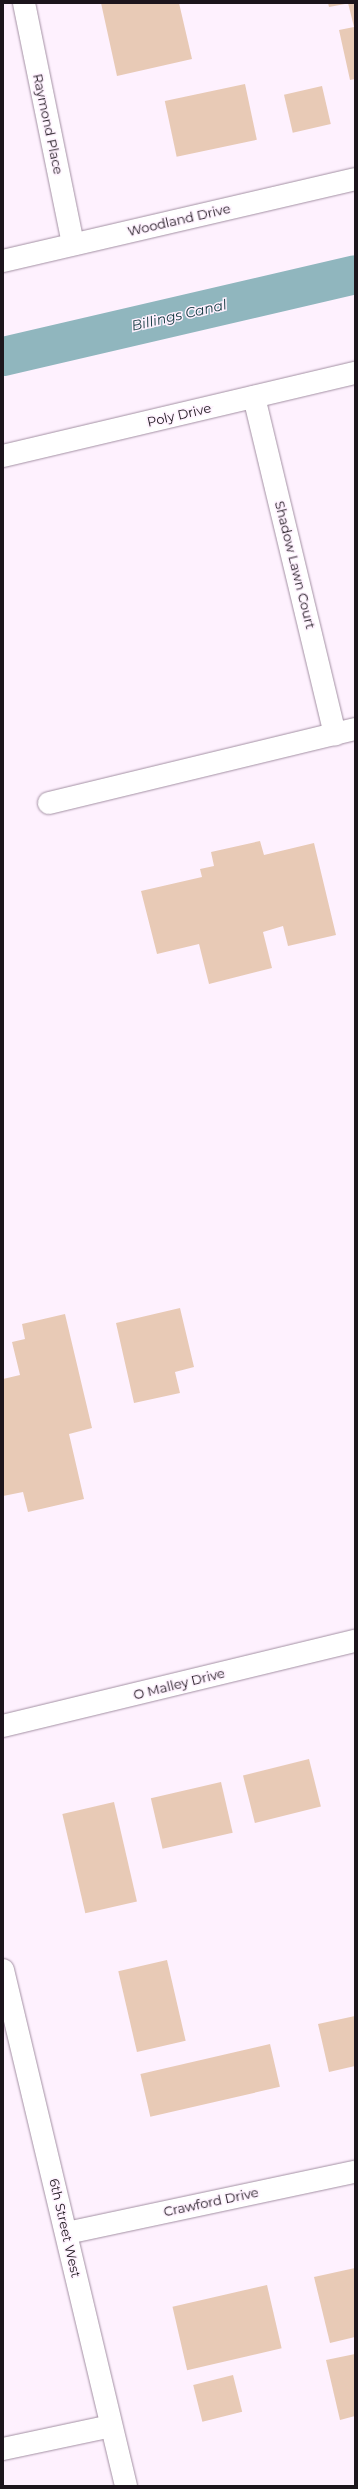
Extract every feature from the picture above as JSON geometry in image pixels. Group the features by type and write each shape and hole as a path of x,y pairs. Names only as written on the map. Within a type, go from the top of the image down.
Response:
{"street":[{"name":"Raymond Place","path":"24,3 73,244"},
{"name":"Woodland Drive","path":"3,261 355,179"},
{"name":"Poly Drive","path":"3,456 355,373"},
{"name":"Shadow Lawn Court","path":"50,804 345,731 254,397"},
{"name":"O Malley Drive","path":"3,1726 355,1641"},
{"name":"6th Street West","path":"3,1970 67,2232 126,2486"},
{"name":"Crawford Drive","path":"67,2232 355,2172"},
{"path":"3,2450 111,2426"}],"building":[{"path":"101,3 179,3 192,59 117,76"},
{"path":"328,3 344,3 345,4 329,7"},
{"path":"348,3 355,3 355,79 350,80 339,30 354,27"},
{"path":"245,84 257,140 177,157 165,101"},
{"path":"322,86 331,124 293,133 284,95"},
{"path":"260,841 264,855 314,843 336,935 288,946 283,926 263,932 272,968 209,984 199,944 157,954 141,891 202,877 200,869 214,866 211,852"},
{"path":"180,1308 194,1367 175,1372 180,1393 134,1403 116,1323"},
{"path":"65,1314 92,1428 69,1434 84,1499 28,1512 23,1492 3,1496 3,1379 20,1375 12,1342 25,1339 22,1324"},
{"path":"309,1759 321,1807 255,1823 243,1775"},
{"path":"221,1782 233,1833 163,1849 151,1798"},
{"path":"114,1802 137,1901 85,1913 62,1814"},
{"path":"167,1960 186,2041 137,2052 118,1971"},
{"path":"355,2016 355,2066 329,2072 318,2024"},
{"path":"270,2044 280,2087 150,2117 140,2074"},
{"path":"355,2268 355,2337 330,2343 314,2277"},
{"path":"267,2285 282,2348 187,2370 172,2307"},
{"path":"355,2354 355,2416 340,2420 326,2360"},
{"path":"233,2375 242,2412 202,2422 193,2385"}],"waterway":[{"name":"Billings Canal","path":"3,356 355,274"}]}
